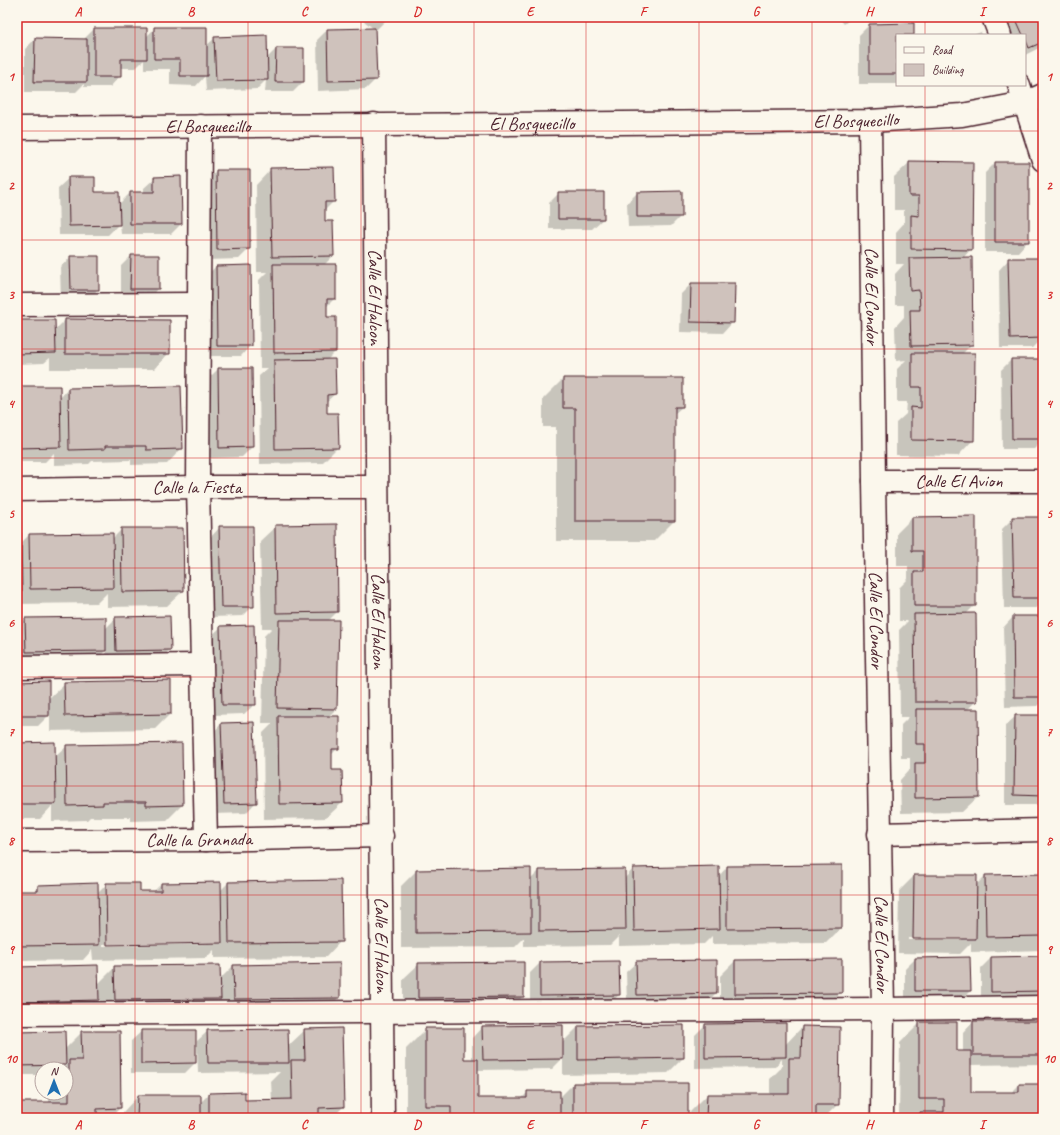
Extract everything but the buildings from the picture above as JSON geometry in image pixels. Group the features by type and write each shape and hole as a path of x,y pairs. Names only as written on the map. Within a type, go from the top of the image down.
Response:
{"street":[{"path":"993,17 1000,34"},
{"path":"1029,95 1043,160"},
{"name":"El Bosquecillo","path":"17,128 870,121 962,115 1029,95"},
{"name":"Calle El Condor","path":"870,121 879,834 883,1009 882,1118"},
{"name":"Calle El Halcon","path":"374,124 376,487 382,836 383,1118"},
{"path":"200,126 198,487 206,840"},
{"path":"17,305 199,304"},
{"name":"Calle El Avion","path":"874,482 1043,481"},
{"name":"Calle la Fiesta","path":"17,490 198,487 376,487"},
{"path":"17,666 201,665"},
{"path":"879,834 1043,830"},
{"name":"Calle la Granada","path":"17,841 206,840 382,836"},
{"path":"17,1014 382,1013 1043,1007"}]}
